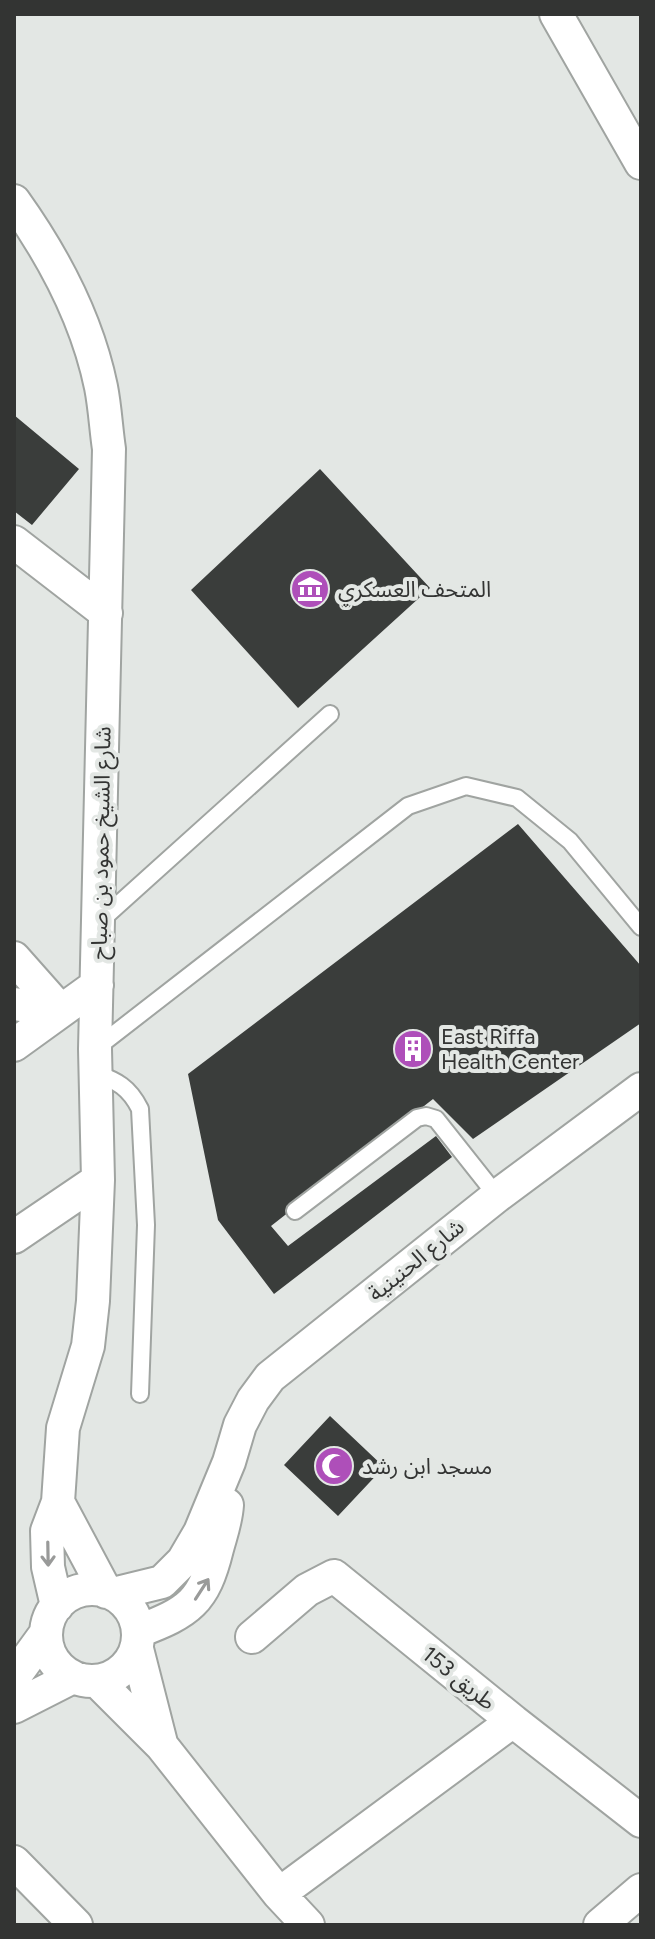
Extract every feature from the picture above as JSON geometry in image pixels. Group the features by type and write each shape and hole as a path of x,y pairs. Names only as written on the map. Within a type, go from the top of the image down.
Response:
{"street":[{"path":"556,14 641,163"},
{"name":"شارع الشيخ حمود بن صباح","path":"14,201 56,263 83,327 101,387 109,449 95,1061 98,1180 93,1301 88,1346 63,1428 58,1502 47,1531 52,1619"},
{"path":"14,542 106,613"},
{"path":"14,958 61,1011"},
{"path":"14,1045 97,985"},
{"path":"14,1004 61,1011"},
{"name":"شارع الحنينية","path":"110,1593 162,1582 183,1561 200,1532 229,1462 240,1425 270,1377 497,1196 641,1089"},
{"path":"14,1237 98,1180"},
{"name":"شارع الحنينية","path":"138,1640 190,1605 203,1591 226,1521 229,1462"},
{"path":"58,1502 110,1593 129,1606 162,1746"},
{"name":"طريق 153","path":"252,1637 307,1590 334,1576 513,1721 279,1894"},
{"path":"14,1677 71,1595 89,1590 110,1593"},
{"path":"52,1619 53,1659 85,1679 162,1746 279,1894 308,1925"},
{"path":"14,1707 85,1679 114,1676 128,1664 138,1640"},
{"path":"513,1721 641,1821"},
{"path":"14,1862 76,1925"},
{"path":"600,1925 641,1890"}],"lane":[{"path":"99,922 330,714"},
{"path":"140,1394 146,1225 140,1109 122,1083 95,1061 408,806 466,786 517,798 547,822 570,841 641,927"},
{"path":"295,1211 417,1118 426,1116 436,1119 497,1196"}],"building":[{"path":"14,415 79,469 32,525 14,511"},
{"name":"المتحف العسكري","path":"320,469 430,588 298,708 191,590"},
{"name":"East Riffa Health Center","path":"518,824 641,966 641,1023 473,1139 433,1099 271,1226 288,1246 436,1136 452,1157 274,1294 218,1220 188,1074"},
{"name":"مسجد ابن رشد","path":"330,1416 384,1467 338,1516 284,1465"}],"place":[{"name":"المتحف العسكري","path":"310,589"},
{"name":"East Riffa Health Center","path":"413,1049"},
{"name":"مسجد ابن رشد","path":"334,1466"}]}
